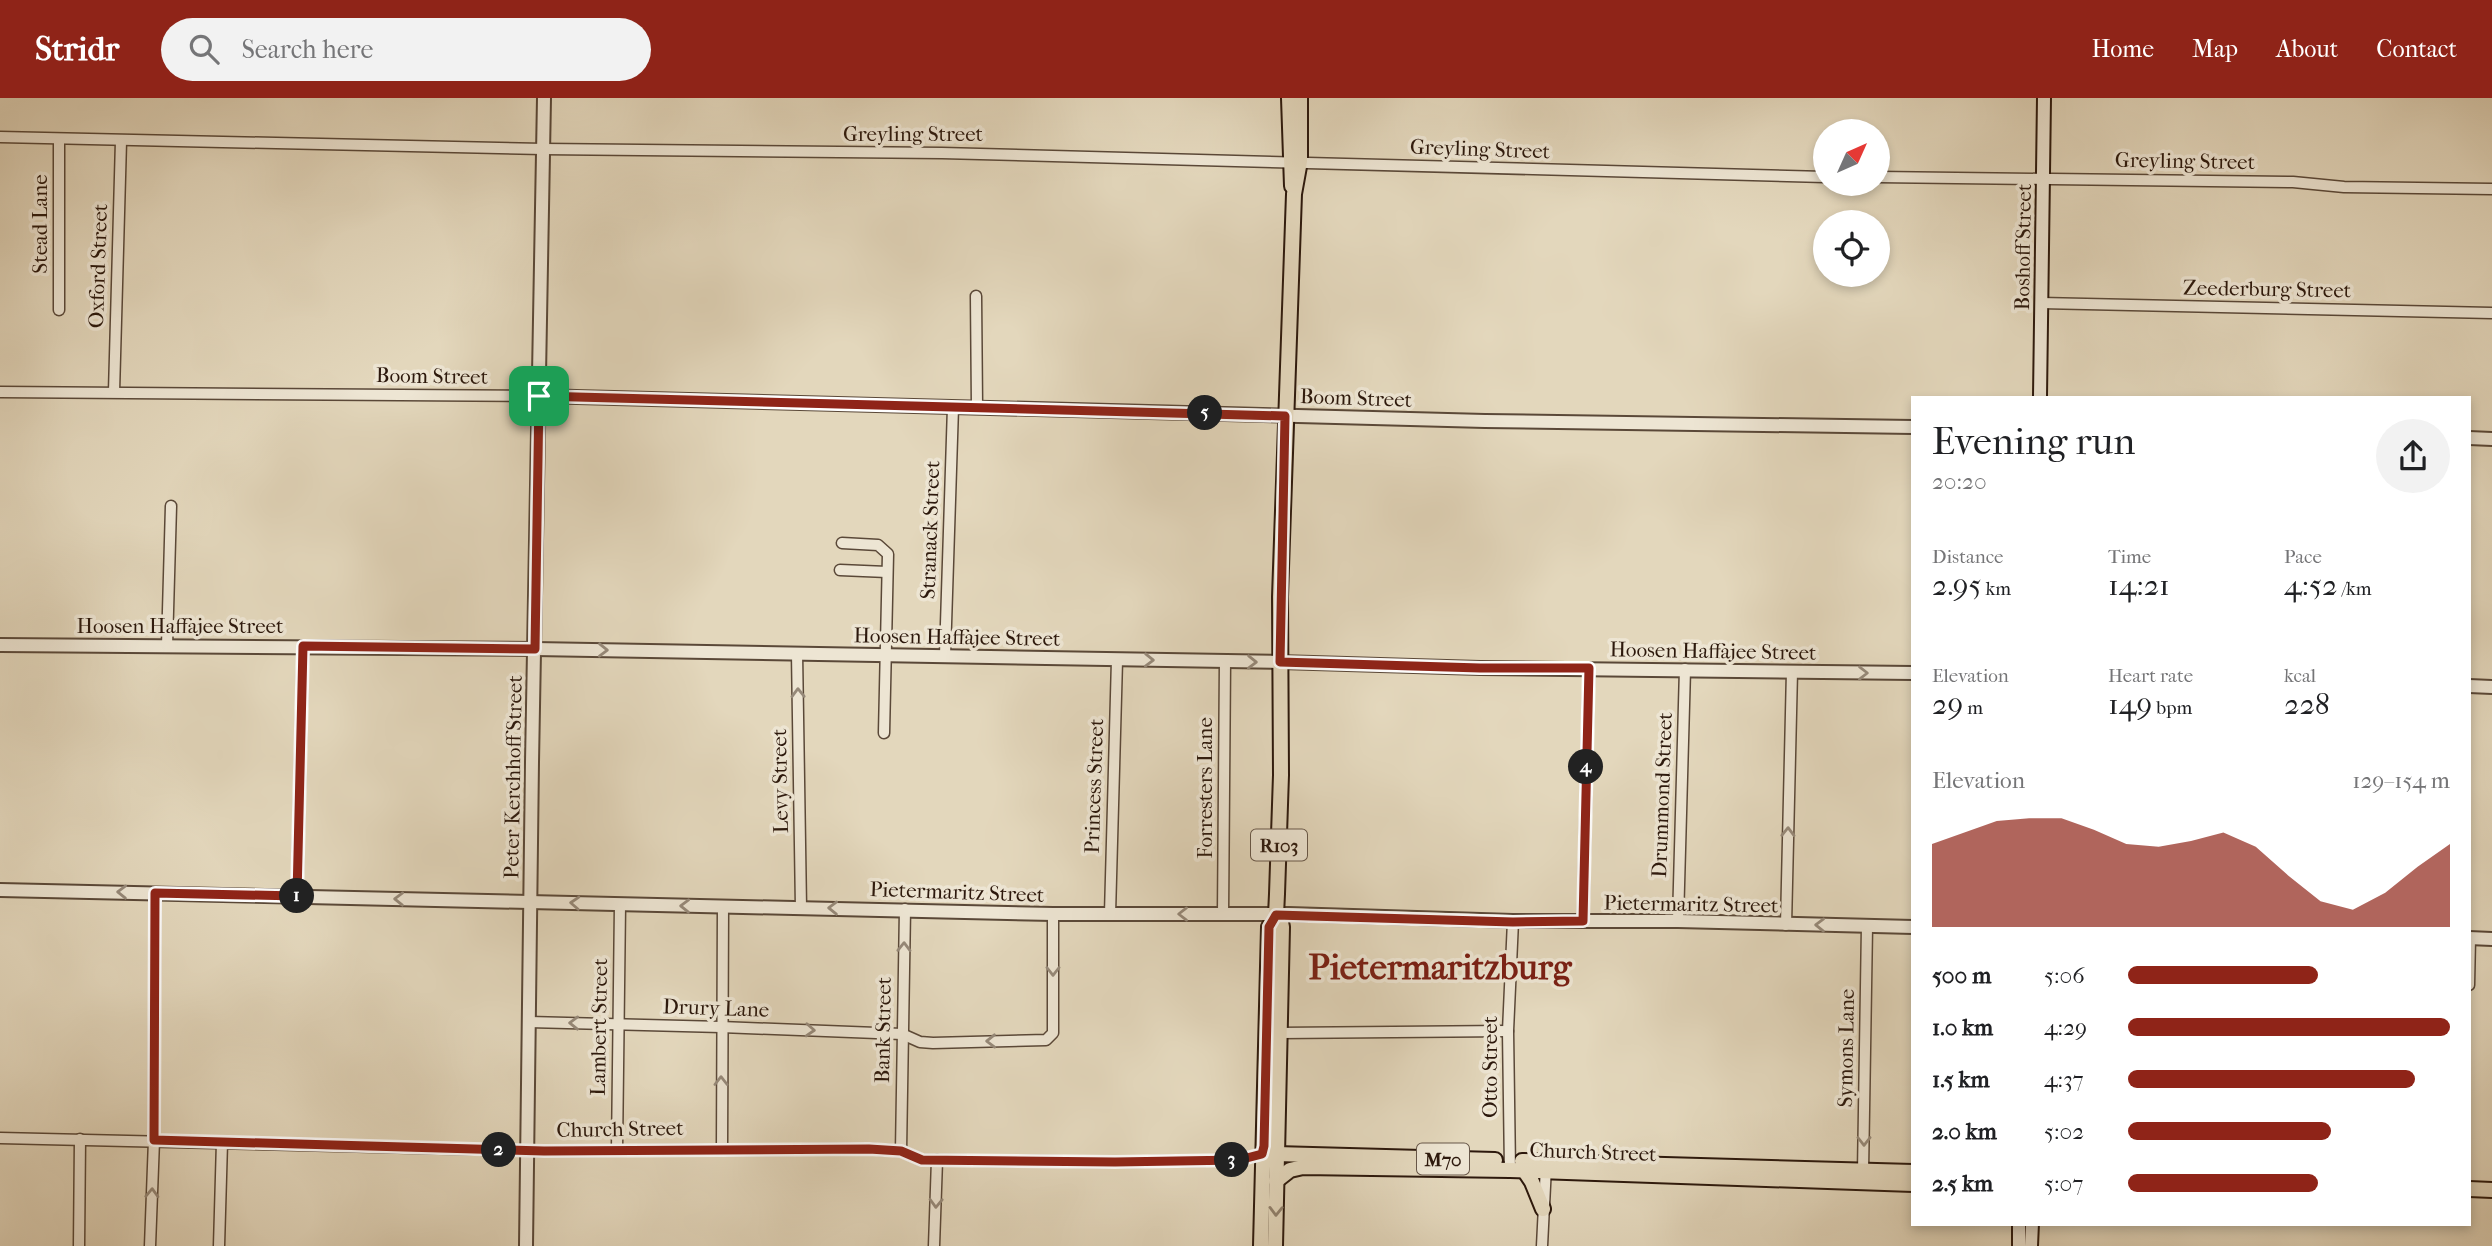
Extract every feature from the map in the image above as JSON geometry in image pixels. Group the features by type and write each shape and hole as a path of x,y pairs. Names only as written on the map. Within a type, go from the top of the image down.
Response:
{"main road":[{"name":"R103","path":"1289,98 1295,161"},
{"name":"R103","path":"1275,1246 1276,1181 1267,1159 1269,927 1276,915 1281,775 1280,662 1285,416 1300,98"},
{"name":"R103","path":"1261,1246 1279,1033 1282,927 1276,915"},
{"name":"Church Street","path":"1267,1159 1515,1167"},
{"name":"Church Street","path":"1276,1181 1290,1170 1303,1167 1911,1172"},
{"path":"1515,1167 1532,1182 1543,1209"},
{"name":"Church Street","path":"1546,1167 1911,1184"},
{"path":"2471,1181 2492,1181"},
{"path":"2471,1189 2492,1190"}],"street":[{"name":"Peter Kerchhoff Street","path":"526,1246 544,98"},
{"name":"Boshoff Street","path":"2040,396 2044,98"},
{"name":"Greyling Street","path":"0,137 543,149 942,153 1813,177"},
{"name":"Stead Lane","path":"59,310 60,139"},
{"name":"Oxford Street","path":"114,392 121,141"},
{"name":"Greyling Street","path":"1890,177 2492,188"},
{"path":"976,296 977,407"},
{"name":"Zeederburg Street","path":"2041,303 2492,313"},
{"name":"Boom Street","path":"0,392 539,396 1285,416 1911,427"},
{"name":"Stranack Street","path":"946,655 953,407"},
{"path":"2471,438 2492,439"},
{"path":"167,646 170,506"},
{"path":"842,543 878,545 888,554 884,733"},
{"path":"840,570 887,572"},
{"name":"Hoosen Haffajee Street","path":"0,645 884,654 1480,668 1911,673"},
{"path":"297,896 303,646"},
{"name":"Levy Street","path":"797,653 801,908"},
{"name":"Princess Street","path":"1110,914 1117,660"},
{"name":"Forresters Lane","path":"1223,914 1225,661"},
{"path":"1583,921 1589,668"},
{"name":"Drummond Street","path":"1678,921 1685,669"},
{"path":"1786,925 1792,671"},
{"path":"2471,686 2492,687"},
{"name":"Pietermaritz Street","path":"0,890 1053,914 1223,914 1513,922 1678,921 1911,927"},
{"path":"150,1246 154,1140 155,893"},
{"name":"Lambert Street","path":"617,1150 620,905"},
{"path":"722,1149 723,906"},
{"name":"Bank Street","path":"901,1151 905,909"},
{"name":"Drury Lane","path":"529,1023 902,1034 920,1042 1041,1040 1049,1038 1054,1029 1053,914"},
{"name":"Otto Street","path":"1513,922 1508,1031 1515,1167"},
{"name":"Symons Lane","path":"1863,1171 1867,926"},
{"path":"2471,938 2492,940"},
{"path":"1279,1033 1508,1031"},
{"name":"Church Street","path":"0,1138 527,1150 901,1151 922,1160 1115,1162 1267,1159"},
{"path":"79,1246 80,1139"},
{"path":"219,1246 222,1142"},
{"path":"934,1246 937,1160"},
{"path":"1542,1246 1546,1167"},
{"path":"2019,1226 2019,1246"},
{"path":"2031,1246 2032,1226"}],"district":[{"name":"Pietermaritzburg","path":"1440,967"}],"route":[{"path":"539,396 1285,416 1280,662 1480,668 1589,668 1583,921 1513,922 1276,915 1269,927 1264,1146 1262,1154 1239,1160 922,1160 901,1151 869,1149 544,1151 154,1140 155,893 297,896 303,646 535,649 539,396"}]}
